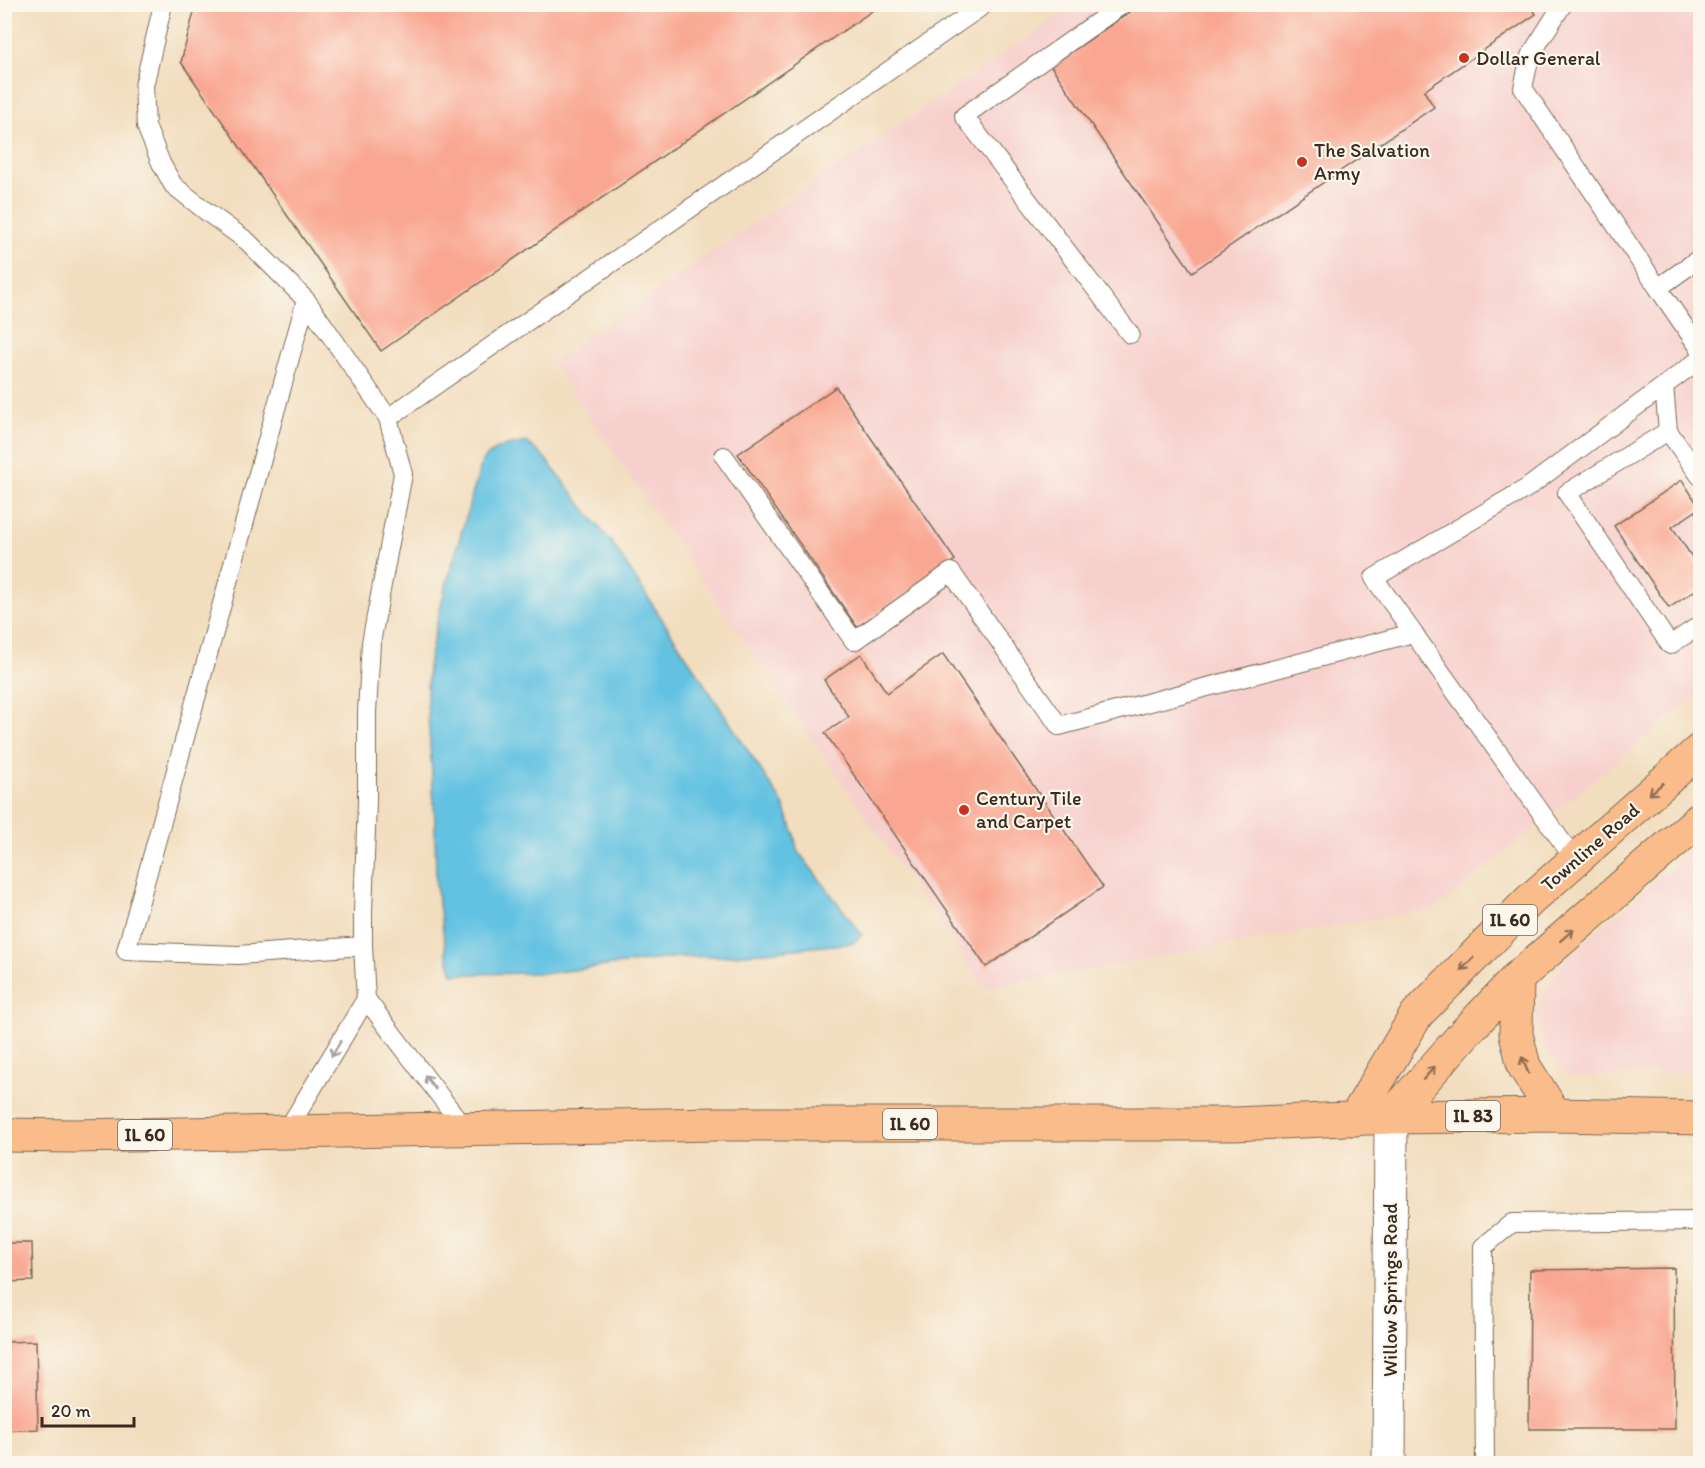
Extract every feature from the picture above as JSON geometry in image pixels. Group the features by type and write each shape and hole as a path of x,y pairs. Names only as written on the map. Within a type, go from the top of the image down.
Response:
{"main road":[{"name":"Townline Road","path":"1355,1119 1417,1014 1530,900 1701,750"},
{"name":"IL 60","path":"4,1135 74,1136 717,1124 1235,1124 1391,1117 1517,978 1701,819"},
{"path":"1517,978 1516,1034 1524,1066 1555,1115"},
{"name":"IL 83","path":"1391,1117 1555,1115 1701,1118"}],"street":[{"name":"Willow Springs Road","path":"1389,1464 1391,1117"}],"lane":[{"path":"163,4 144,86 146,126 161,163 173,185 246,241 306,300 388,418 403,474 371,643 367,712 363,946 366,999 465,1129"},
{"path":"388,418 985,4"},
{"path":"1123,4 964,116 1130,334"},
{"path":"1563,4 1530,56 1522,88 1701,349"},
{"path":"1658,288 1701,258"},
{"path":"306,300 126,951 238,955 363,946"},
{"path":"1575,860 1374,578 1527,488 1701,359"},
{"path":"1664,386 1668,431 1701,476"},
{"path":"1668,431 1568,493 1670,645 1701,625"},
{"path":"724,456 854,641 951,572 1059,726 1413,633"},
{"path":"286,1132 366,999"},
{"path":"1485,1464 1483,1247 1512,1223 1701,1221"}],"shaded area":[{"path":"1075,5 1700,5 1700,693 1437,908 984,988 551,362"},
{"path":"1700,842 1700,1073 1571,1077 1547,1055 1535,1010 1566,958"}],"water":[{"path":"526,442 544,457 614,546 783,804 797,850 862,935 853,943 725,956 679,957 548,973 453,974 446,951 436,884 435,820 427,700 428,666 441,604 482,461 498,448"}],"building":[{"path":"196,4 882,4 381,351 181,62"},
{"path":"1142,4 1530,4 1536,14 1424,91 1434,107 1192,272 1051,66"},
{"path":"836,387 955,560 857,627 738,454"},
{"path":"1682,480 1700,508 1672,527 1700,569 1700,587 1669,608 1614,526"},
{"name":"Century Tile and Carpet","path":"861,654 887,693 943,654 1103,887 986,967 825,733 849,717 824,680"},
{"path":"4,1243 32,1243 33,1281 4,1282"},
{"path":"1674,1268 1675,1429 1529,1429 1530,1270"},
{"path":"36,1341 38,1429 4,1431 4,1342"}],"place":[{"name":"Dollar General","path":"1464,58"},
{"name":"The Salvation Army","path":"1302,162"},
{"name":"Century Tile and Carpet","path":"964,810"}]}
